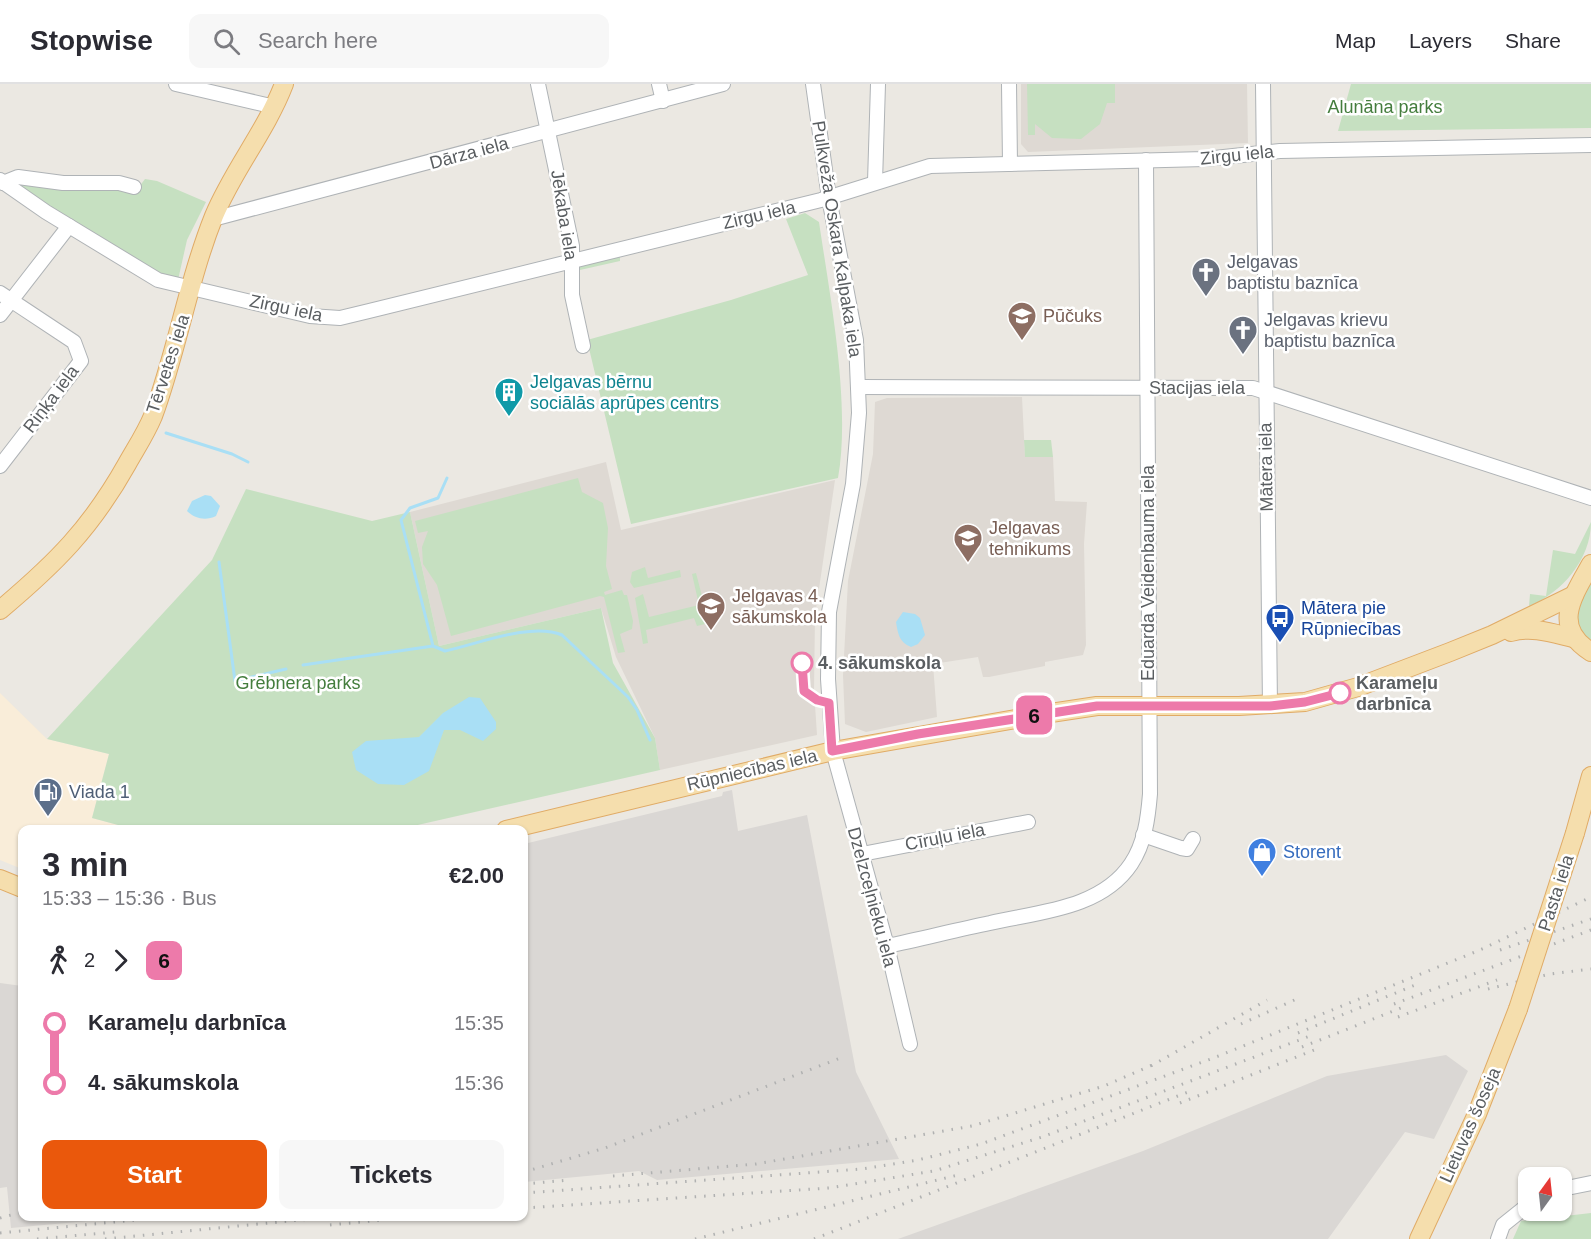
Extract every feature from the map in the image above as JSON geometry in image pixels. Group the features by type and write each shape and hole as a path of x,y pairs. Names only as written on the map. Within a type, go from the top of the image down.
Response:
{"main road":[{"name":"Tērvetes iela","path":"0,610 56,562 98,513 110,495 152,417 213,219 275,107 284,84"},
{"path":"1573,638 1568,617 1574,595 1591,564"},
{"name":"Rūpniecības iela","path":"527,825 832,751 1052,712 1097,706 1148,704 1270,706 1305,702 1358,687 1492,635 1574,595"},
{"name":"Rūpniecības iela","path":"1492,635 1522,629 1573,638 1591,653"},
{"name":"Pasta iela","path":"1518,1009 1591,776"},
{"path":"0,879 18,886"},
{"name":"Lietuvas šoseja","path":"1419,1239 1477,1114 1518,1009"}],"street":[{"path":"176,84 275,107"},
{"name":"Jēkaba iela","path":"538,84 573,261 572,295 583,346"},
{"path":"659,84 663,101"},
{"name":"Dārza iela","path":"213,219 549,132 723,84"},
{"name":"Pulkveža Oskara Kalpaka iela","path":"813,84 829,198 856,340 858,387 859,438 856,462 829,612 828,679 832,751"},
{"path":"875,182 878,84"},
{"path":"1009,84 1010,164"},
{"name":"Mātera iela","path":"1263,84 1270,706"},
{"name":"Zirgu iela","path":"2,182 69,226 158,279 304,315 340,318 829,198 930,166 1205,159 1263,152 1589,144"},
{"name":"Eduarda Veidenbauma iela","path":"887,946 1041,913 1085,900 1105,890 1125,872 1137,854 1143,835 1150,794 1146,160"},
{"path":"2,182 18,177 63,183 119,183 134,187"},
{"path":"0,315 6,297 69,226"},
{"name":"Riņķa iela","path":"0,466 81,361 74,342 6,297"},
{"name":"Stacijas iela","path":"858,387 1241,386 1265,390 1591,498"},
{"path":"1575,494 1591,505"},
{"name":"Dzelzceļnieku iela","path":"832,751 887,946 910,1044"},
{"name":"Cīruļu iela","path":"862,854 1028,822"},
{"path":"1143,835 1181,849 1187,849 1193,839"},
{"path":"1572,1187 1591,1183"},
{"path":"1498,1239 1503,1225 1518,1213"}],"shaded area":[{"path":"1021,84 1247,84 1248,143 1028,152 1021,144"},
{"name":"Jelgavas tehnikums","path":"1022,397 1025,457 1053,457 1055,501 1087,502 1084,544 1086,645 1083,655 1045,662 1045,666 989,677 983,677 978,657 933,664 937,717 866,732 845,724 843,675 848,581 873,454 875,402 887,398"},
{"name":"Jelgavas 4. sākumskola","path":"606,462 621,530 835,480 815,616 814,690 817,735 660,770 655,738 616,657 601,608 439,646 410,512"},
{"path":"0,693 47,739 109,754 92,818 118,825 18,825 18,867 0,860"},
{"path":"732,790 738,831 807,815 856,1072 899,1159 657,1180 639,1171 528,1182 528,843 722,796 723,792"},
{"path":"0,983 18,985 18,1221 88,1221 11,1228 7,1187 0,1188"},
{"path":"1446,1055 1468,1071 1434,1139 1405,1132 1328,1239 898,1239 1143,1151 1327,1076"}],"green space":[{"path":"1027,84 1115,84 1115,103 1107,103 1100,124 1081,139 1052,138 1035,124 1035,135 1028,135"},
{"name":"Alunāna parks","path":"1351,84 1591,84 1591,128 1338,131"},
{"path":"145,179 157,181 206,202 187,240 178,280 155,273 13,186 14,182 131,192 136,191"},
{"path":"805,213 819,222 838,350 842,417 838,478 631,524 587,340 731,300 808,275 786,219"},
{"path":"620,255 620,261 580,270 576,278 577,268 582,264"},
{"path":"1024,440 1051,440 1053,457 1025,457"},
{"path":"578,478 582,492 603,503 608,528 606,566 612,589 604,592 605,595 622,590 624,595 627,595 633,621 632,629 620,634 625,652 618,653 604,597 600,596 451,636 437,585 423,564 422,547 428,531 418,533 415,521"},
{"name":"Grēbnera parks","path":"246,489 372,521 410,512 439,646 601,608 613,663 655,738 660,770 418,825 118,825 92,818 109,754 47,739 212,560"},
{"path":"1591,522 1586,549 1572,573 1553,593 1529,606 1530,594 1546,596 1553,550 1575,554"},
{"path":"645,567 648,578 680,570 681,577 634,588 630,582 632,572"},
{"path":"696,573 709,623 697,626 694,618 646,630 648,643 643,644 635,598 643,594 649,617 699,605 692,574"},
{"path":"1591,580 1591,642 1578,630 1578,616 1580,604"},
{"path":"1591,1213 1591,1239 1513,1239 1521,1221 1572,1221 1572,1215"}],"water":[{"path":"205,495 211,496 220,506 216,516 201,518 187,511 192,501"},
{"path":"903,612 915,614 920,618 925,635 918,644 911,647 900,637 896,622"},
{"path":"469,697 480,698 496,722 496,729 483,741 460,730 444,730 429,771 404,785 378,784 356,770 352,752 366,741 419,737 443,713"}],"waterway":[{"path":"166,433 232,454 248,462"},
{"path":"447,478 438,498 410,508 401,520 433,646 445,651 504,636 535,631 562,635 628,697 637,710 650,740"},
{"path":"219,562 235,681 286,669"},
{"path":"303,665 433,646"}],"railway":[{"path":"528,1193 862,1169 918,1160 981,1144 1216,1057 1480,950 1591,897"},
{"path":"1500,950 1591,919"},
{"path":"1394,1004 1591,930"},
{"path":"1488,989 1550,974 1591,969"},
{"path":"1398,1017 1497,980"},
{"path":"1298,1033 1420,983"},
{"path":"1241,1024 1301,997"},
{"path":"1151,1066 1267,1000"},
{"path":"1302,1047 1406,1006"},
{"path":"528,1208 829,1188 934,1171 1042,1137 1310,1036"},
{"path":"1180,1103 1314,1050"},
{"path":"528,1171 605,1148 843,1057"},
{"path":"613,1176 756,1164 972,1126 1104,1086 1157,1063"},
{"path":"814,1239 1188,1092"},
{"path":"695,1239 958,1175"},
{"path":"528,1184 569,1180"},
{"path":"0,1218 18,1213"},
{"path":"0,1233 125,1221"},
{"path":"105,1239 290,1221"},
{"path":"330,1225 371,1221"},
{"path":"37,1239 115,1232"}],"bus line":[{"name":"6","path":"802,663 804,691 817,700 829,703 832,751 918,734 1097,706 1148,704 1270,706 1305,702 1340,693"}],"place":[{"name":"Jelgavas baptistu baznīca","path":"1206,298"},
{"name":"Pūčuks","path":"1022,342"},
{"name":"Jelgavas krievu baptistu baznīca","path":"1243,356"},
{"name":"Jelgavas bērnu sociālās aprūpes centrs","path":"509,418"},
{"name":"Jelgavas tehnikums","path":"968,564"},
{"name":"Jelgavas 4. sākumskola","path":"711,632"},
{"name":"Mātera pie Rūpniecības","path":"1280,644"},
{"name":"4. sākumskola","path":"802,663"},
{"name":"Karameļu darbnīca","path":"1340,693"},
{"name":"Viada 1","path":"48,818"},
{"name":"Storent","path":"1262,878"}]}
